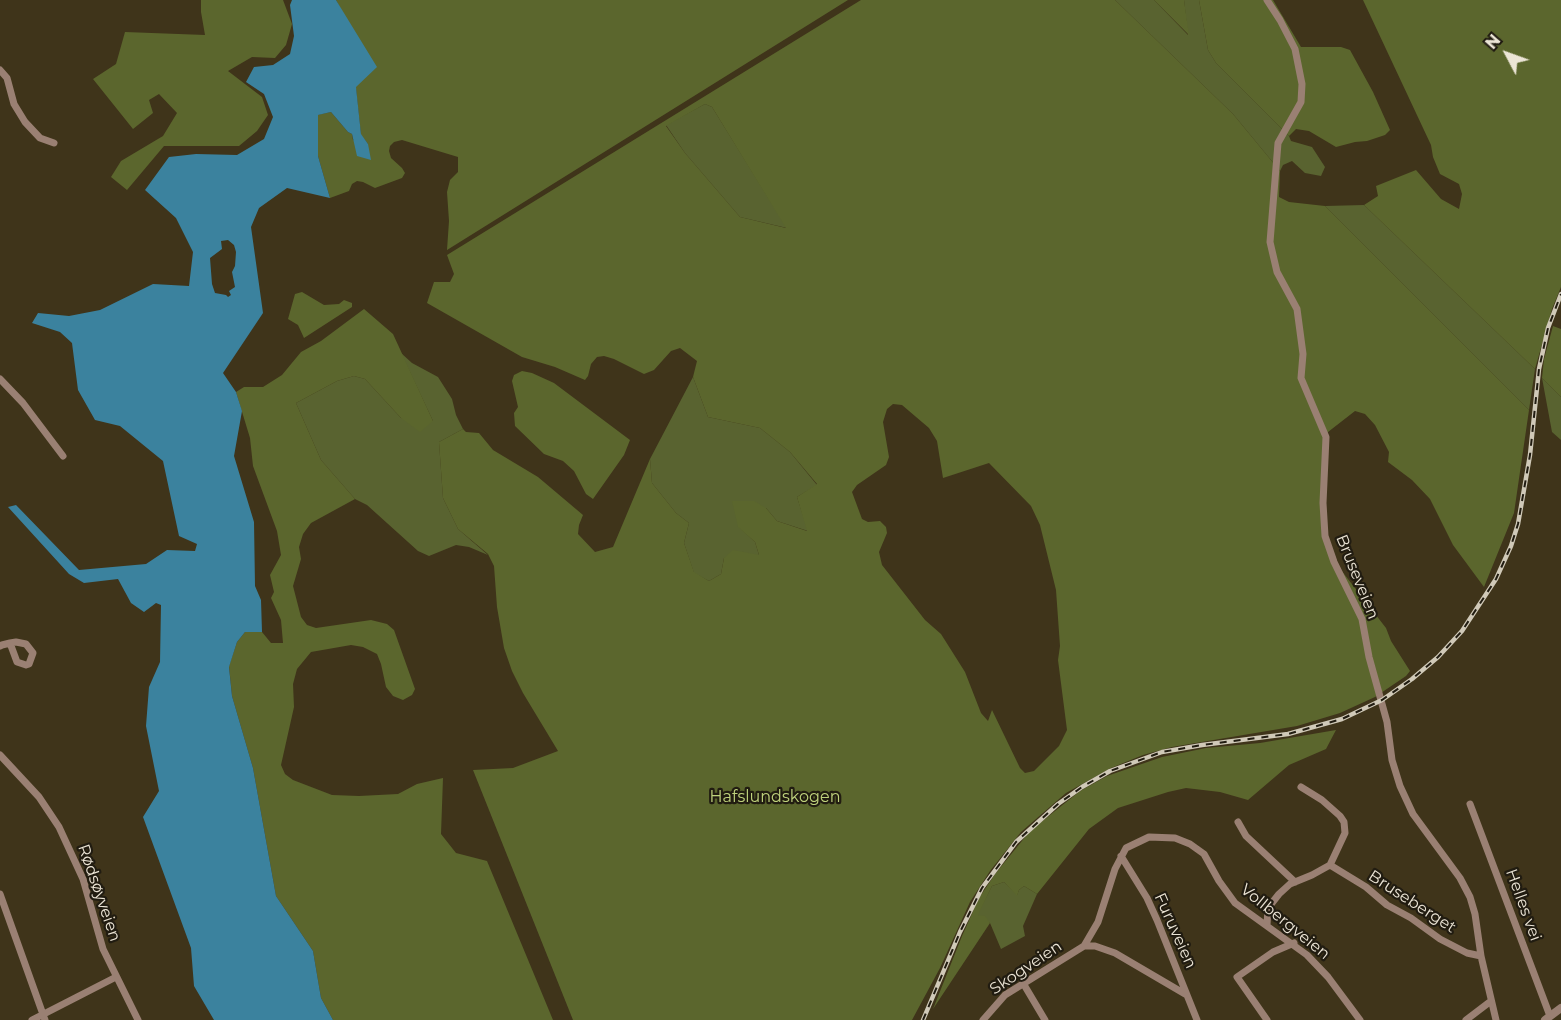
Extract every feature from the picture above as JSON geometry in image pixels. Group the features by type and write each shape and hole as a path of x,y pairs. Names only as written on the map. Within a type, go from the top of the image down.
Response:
{"street":[{"name":"Bruseveien","path":"1266,0 1280,20 1295,49 1302,84 1300,102 1278,143 1270,242 1273,263 1297,309 1303,354 1301,378 1326,437 1323,503 1326,536 1334,562 1362,619 1369,657 1387,722 1392,760 1400,786 1413,814 1467,891 1475,914 1481,956 1496,1020"},
{"path":"0,70 7,78 14,104 25,122 40,138 54,143"},
{"path":"0,380 23,404 63,456"},
{"path":"0,646 10,644"},
{"name":"Rødsøyveien","path":"0,755 39,796 59,827 83,879 103,949 138,1020"},
{"path":"1267,926 1268,908 1286,887 1330,865 1344,839 1344,822 1331,807 1301,786"},
{"name":"Helles vei","path":"1470,804 1548,1018"},
{"path":"1238,822 1246,836 1295,882"},
{"name":"Vollbergveien","path":"1121,856 1130,844 1149,837 1168,836 1190,844 1204,855 1235,903 1294,943 1324,971 1360,1020"},
{"path":"1084,946 1098,922 1121,856"},
{"name":"Furuveien","path":"1121,856 1147,898 1197,1020"},
{"name":"Bruseberget","path":"1330,865 1366,887 1387,905 1411,918 1440,939 1467,953 1481,956"},
{"path":"0,894 44,1017"},
{"path":"1267,1020 1237,977 1273,952 1294,943"},
{"name":"Skogveien","path":"983,1020 1002,998 1084,946 1095,946 1115,953 1185,994"},
{"path":"32,1020 44,1017 116,977"},
{"path":"1023,983 1045,1020"},
{"path":"1466,1020 1491,1001"},
{"path":"1548,1018 1561,1008"}],"green space":[{"path":"201,0 283,0 292,24 286,45 275,58 252,57 228,71 262,97 268,115 257,131 239,146 164,146 127,190 111,177 121,161 163,136 177,113 159,94 149,100 153,113 133,129 93,79 116,64 125,32 205,35"},
{"path":"336,0 848,0 447,250 449,221 447,192 450,180 458,172 458,157 402,140 394,142 389,151 391,158 405,173 402,178 375,188 357,181 352,184 349,191 330,198 318,156 317,115 331,112 352,134 353,140 368,144 361,135 349,24"},
{"name":"Hafslundskogen","path":"861,0 1115,0 1233,114 1280,171 1279,197 1289,202 1325,206 1529,410 1514,513 1484,587 1453,545 1430,499 1412,480 1388,462 1389,452 1375,425 1365,414 1355,411 1328,432 1326,437 1323,524 1334,561 1386,628 1391,641 1410,671 1406,676 1375,697 1340,713 1297,726 1172,747 1143,755 1111,768 1066,793 1021,832 990,871 970,902 940,968 912,1020 573,1020 473,770 513,768 558,751 523,693 504,648 497,607 494,566 488,554 458,529 443,498 439,442 463,429 466,432 479,433 493,450 538,477 583,515 578,534 595,552 613,547 650,459 652,483 676,513 689,523 684,543 694,572 709,581 721,574 724,558 733,550 759,555 755,542 738,527 732,501 754,501 766,508 777,521 807,531 797,497 817,484 790,452 760,428 708,417 693,377 697,361 680,348 671,351 654,370 644,374 614,359 604,356 597,357 591,364 585,380 555,367 522,357 427,303 434,282 450,282 454,274 447,255","holes":["705,104 712,107 786,228 740,217 685,153 666,126","893,404 902,405 929,428 937,441 943,478 989,463 1031,506 1040,525 1056,590 1060,646 1058,660 1067,730 1059,746 1034,771 1025,773 1020,768 992,710 988,721 981,713 965,672 941,634 925,620 882,565 879,552 887,533 886,527 880,521 868,522 862,519 852,492 857,485 886,465 889,457 883,422 887,409"]},
{"path":"1115,0 1154,0 1188,35 1184,0 1199,0 1208,50 1216,63 1289,136 1291,141 1312,147 1325,167 1321,176 1305,173 1292,161 1283,165 1280,171 1233,114"},
{"path":"1154,0 1184,0 1189,35"},
{"path":"1199,0 1273,0 1301,47 1341,47 1350,50 1390,130 1385,135 1367,141 1336,147 1309,131 1296,129 1289,136 1216,63 1208,50"},
{"path":"1363,0 1561,0 1561,287 1552,309 1535,369 1364,205 1378,196 1376,186 1416,170 1441,199 1459,209 1462,194 1459,184 1440,174 1431,145"},
{"path":"705,104 712,107 787,228 740,217 685,153 666,125"},
{"path":"1364,205 1535,369 1529,410 1325,206"},
{"path":"302,292 324,305 339,304 344,300 352,303 352,307 304,338 298,325 288,319 295,294"},
{"path":"364,309 393,334 433,421 420,432 401,418 365,379 354,376 337,381 296,403 321,460 355,499 311,523 303,534 299,547 301,559 293,586 301,617 307,625 316,628 371,620 387,624 394,630 415,689 412,695 403,700 393,696 386,687 377,654 363,647 351,645 311,652 297,669 293,684 294,707 281,765 285,774 293,780 332,795 398,794 417,784 443,778 441,834 456,853 487,861 553,1020 333,1020 321,998 313,951 276,896 253,768 232,696 229,666 237,642 245,632 262,632 271,643 283,643 281,620 271,598 274,592 270,575 281,555 277,531 253,466 250,438 236,392 244,387 263,387 282,375 301,352 321,341"},
{"path":"1553,326 1561,329 1561,397 1542,378 1544,359"},
{"path":"401,353 412,363 438,377 452,399 463,429 439,442 443,498 458,529 488,555 469,547 456,545 429,556 418,551 367,505 355,499 321,460 296,403 337,381 354,376 365,379 401,418 433,421"},
{"path":"522,371 554,383 630,440 624,455 593,499 586,494 574,471 563,461 544,454 515,426 514,413 518,407 512,381 514,375"},
{"path":"693,377 708,417 760,428 790,452 817,485 797,497 808,531 777,521 766,508 738,526 755,542 759,555 724,558 721,574 709,581 694,573 684,543 689,523 676,513 652,483 650,459"},
{"path":"1542,378 1561,397 1561,440 1552,432"},
{"path":"1336,730 1326,749 1289,765 1248,800 1220,792 1186,788 1118,808 1089,829 1037,894 1024,886 1019,890 1017,896 1004,882 992,886 978,915 985,916 990,923 933,1009 979,898 995,874 1030,831 1080,791 1107,776 1162,757 1206,748 1260,743"},
{"path":"1004,882 1017,895 1024,886 1037,894 1023,926 1025,936 1001,949 990,923 977,915 992,886"}],"water":[{"path":"292,0 336,0 377,67 356,87 361,134 368,144 371,160 357,156 352,134 331,112 318,115 318,156 330,198 287,188 259,208 251,227 263,313 223,373 236,392 242,411 234,456 254,522 255,586 261,600 262,632 245,632 237,642 229,667 232,696 253,768 276,896 313,951 321,998 333,1020 214,1020 194,986 191,948 143,817 159,791 146,726 149,687 160,662 161,605 156,603 144,612 131,603 118,579 84,583 69,574 8,507 16,505 79,570 146,564 167,550 195,551 197,544 179,536 163,461 120,426 95,420 78,390 72,343 60,332 32,323 38,313 69,316 100,310 153,284 189,286 193,252 176,218 145,190 169,157 196,154 237,155 264,139 273,117 264,94 246,82 254,67 273,65 290,54 294,36 290,5","holes":["228,240 234,245 235,266 232,272 235,287 229,291 231,295 228,297 215,293 210,258 222,249 221,241"]}],"railway":[{"path":"923,1020 960,932 982,888 1016,842 1058,804 1110,771 1162,752 1288,734 1342,719 1382,700 1412,679 1438,657 1462,631 1496,579 1518,524 1530,455 1539,369 1548,328 1561,294"}]}
